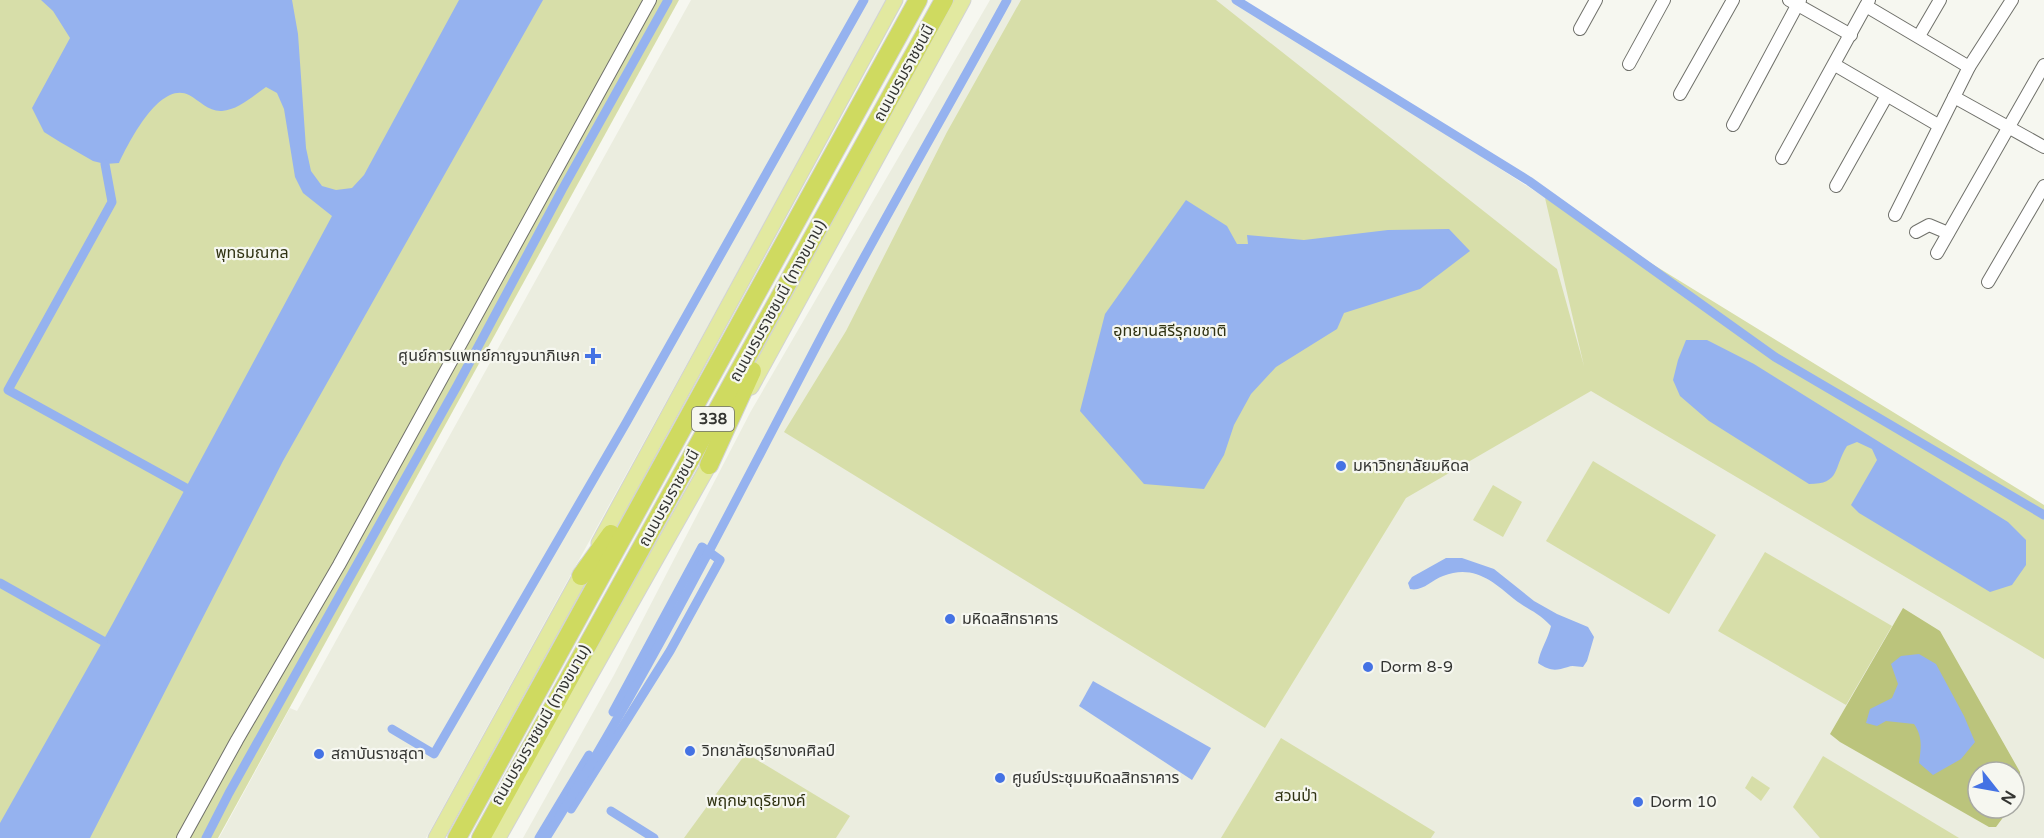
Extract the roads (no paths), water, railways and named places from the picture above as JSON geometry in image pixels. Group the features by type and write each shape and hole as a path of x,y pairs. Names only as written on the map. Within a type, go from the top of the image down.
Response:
{"highway":[{"name":"ถนนบรมราชชนนี","path":"457,838 918,0"},
{"name":"ถนนบรมราชชนนี","path":"481,838 944,0"},
{"path":"709,465 810,244"},
{"path":"581,576 624,517 683,426"}],"main road":[{"name":"338","path":"436,838 895,0"},
{"name":"ถนนบรมราชชนนี (ทางขนาน)","path":"498,838 709,465 963,0"}],"street":[{"path":"183,838 339,565 650,0"},
{"path":"1580,29 1596,0"},
{"path":"1629,64 1664,0"},
{"path":"1680,94 1733,0"},
{"path":"1919,36 1940,0"},
{"path":"1895,215 1969,67 2012,0"},
{"path":"1733,125 1796,2 1851,35"},
{"path":"1782,158 1867,3 1969,67"},
{"path":"1937,253 2044,64"},
{"path":"1835,65 1886,97 1938,125"},
{"path":"1836,186 1886,97"},
{"path":"1954,97 2044,147"},
{"path":"1988,282 2044,186"},
{"path":"1916,232 1929,225 1948,233"}],"water":[{"path":"41,0 292,0 298,34 306,148 311,171 322,186 336,190 352,188 364,175 459,0 543,0 283,461 90,838 0,838 0,823 113,623 332,216 303,193 295,177 284,109 277,93 266,87 240,105 222,111 209,108 189,95 178,93 167,96 157,104 138,128 119,163 105,164 93,161 44,132 32,108 70,38 53,11"},
{"path":"1186,200 1227,226 1237,244 1248,244 1247,235 1304,240 1388,230 1449,229 1470,251 1420,289 1344,313 1337,329 1276,367 1251,394 1234,425 1224,455 1204,489 1144,484 1080,411 1105,314"},
{"path":"1686,340 1707,340 1754,364 2008,522 2026,540 2026,565 2012,585 1990,592 1859,513 1851,505 1877,460 1872,449 1857,442 1847,446 1831,478 1809,484 1709,421 1680,396 1673,380"},
{"path":"1446,558 1462,558 1494,569 1534,601 1588,627 1594,637 1583,667 1571,666 1553,670 1538,663 1551,626 1482,576 1464,572 1454,573 1419,589 1410,589 1408,583 1412,577"},
{"path":"1919,654 1936,664 1975,742 1961,759 1933,775 1919,763 1920,738 1914,724 1886,721 1877,726 1866,723 1870,709 1892,698 1898,684 1891,664 1901,656"},
{"path":"1093,681 1211,748 1192,780 1079,706"}],"waterway":[{"path":"206,838 668,0"},
{"path":"392,729 434,754 626,423 864,0"},
{"path":"546,838 657,648 850,283 1007,0"},
{"path":"1236,0 1529,181 1775,357 2044,515"},
{"path":"105,164 112,202 8,390 186,488"},
{"path":"571,809 670,651 720,560 702,547 613,712"},
{"path":"0,583 103,641"},
{"path":"539,838 589,755"},
{"path":"611,811 654,838"}],"place":[{"name":"ศูนย์การแพทย์กาญจนาภิเษก","path":"593,356"},
{"name":"มหาวิทยาลัยมหิดล","path":"1341,466"},
{"name":"มหิดลสิทธาคาร","path":"950,619"},
{"name":"Dorm 8-9","path":"1368,667"},
{"name":"วิทยาลัยดุริยางคศิลป์","path":"690,751"},
{"name":"สถาบันราชสุดา","path":"319,754"},
{"name":"ศูนย์ประชุมมหิดลสิทธาคาร","path":"1000,778"},
{"name":"Dorm 10","path":"1638,802"}],"park label":[{"name":"พุทธมณฑล","path":"252,253"},
{"name":"อุทยานสิรีรุกขชาติ","path":"1170,331"},
{"name":"สวนป่า","path":"1296,796"},
{"name":"พฤกษาดุริยางค์","path":"756,801"}]}
